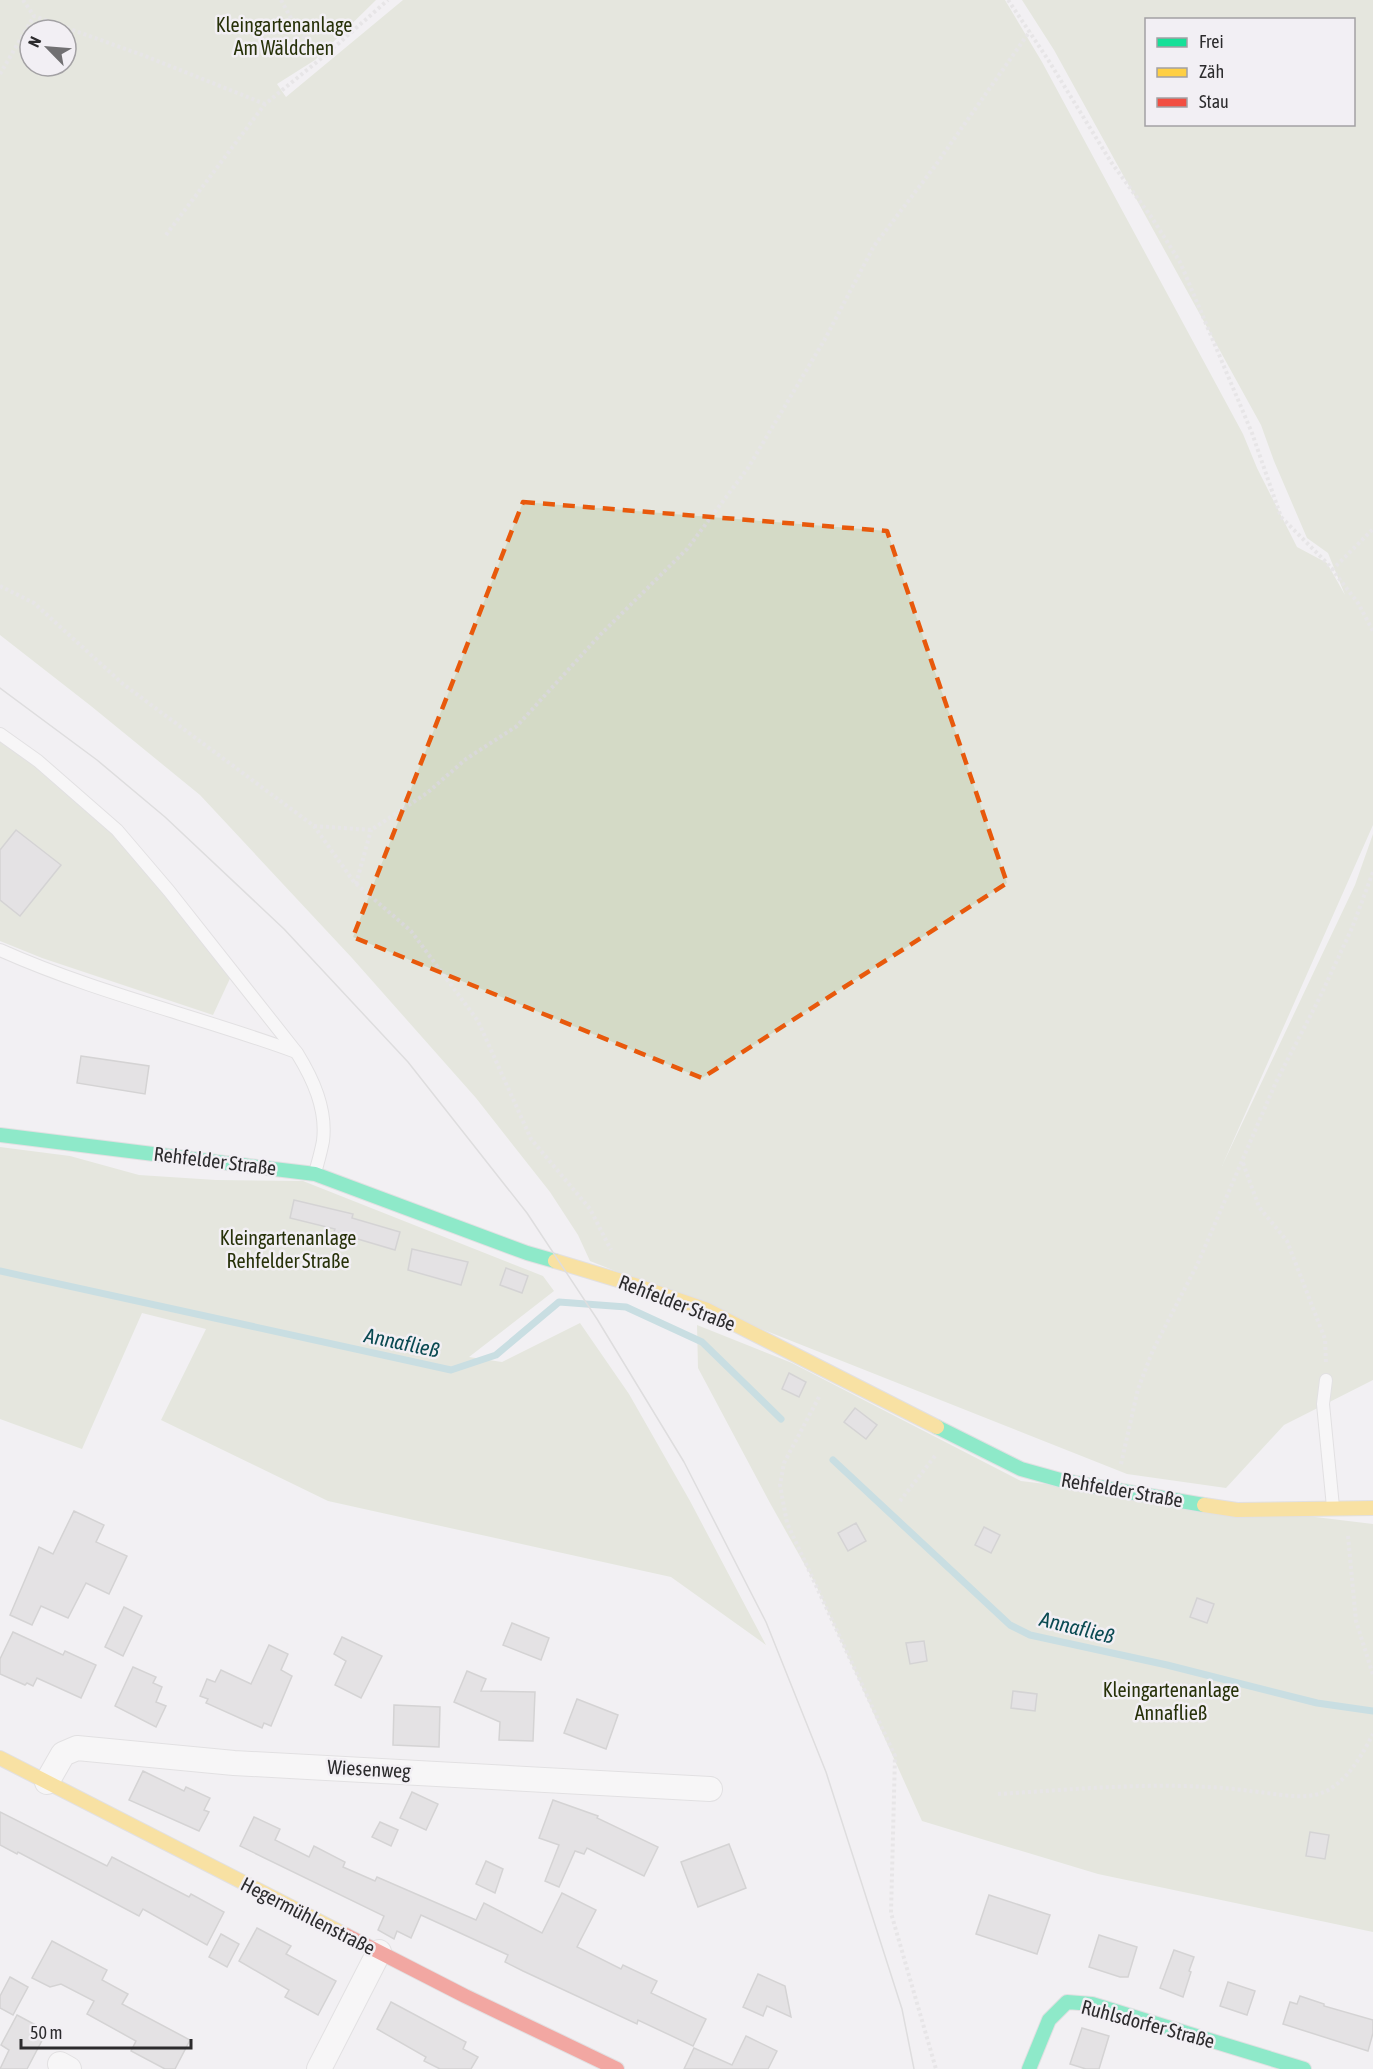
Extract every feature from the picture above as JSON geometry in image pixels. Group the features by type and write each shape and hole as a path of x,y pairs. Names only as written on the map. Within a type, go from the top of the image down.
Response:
{"street":[{"name":"Rehfelder Straße","path":"0,1135 315,1174 527,1253 705,1309 1022,1469 1064,1481 1237,1510 1373,1508"},
{"name":"Wiesenweg","path":"47,1782 63,1754 77,1748 234,1763 710,1789"},
{"name":"Hegermühlenstraße","path":"0,1758 465,1996 617,2069"},
{"path":"319,2069 379,1952"},
{"name":"Ruhlsdorfer Straße","path":"1029,2069 1049,2020 1067,2002 1092,2004 1304,2069"}],"lane":[{"path":"0,734 38,761 117,830 169,891 297,1053 313,1080 321,1110 323,1140 315,1174"},
{"path":"0,950 99,990 227,1028 297,1053"},
{"path":"1326,1380 1323,1404 1333,1509"}],"path":[{"path":"22,0 34,16 145,56 265,104"},
{"path":"281,0 298,31 323,57"},
{"path":"166,236 265,104 388,0"},
{"path":"1008,0 1030,31 1111,162 1152,218 1180,262 1244,411 1281,517 1327,562 1358,603 1373,631"},
{"path":"0,74 34,16"},
{"path":"314,826 371,830 427,793 466,759 517,726 599,636 687,549 748,468 825,339 874,246 936,166 1030,31"},
{"path":"1332,570 1373,529"},
{"path":"0,586 33,603 123,684 314,826 356,884 411,930 478,1021 531,1139 590,1209 611,1249 616,1280"},
{"path":"356,884 371,830"},
{"path":"1114,1491 1138,1389 1149,1359 1198,1263 1276,1082 1319,999 1352,928 1373,872"},
{"path":"1242,1162 1259,1207 1287,1241 1325,1339 1326,1380"},
{"path":"832,1372 784,1463 780,1485 786,1523 895,1756 891,1913 936,2069"},
{"path":"1347,1529 1356,1621 1373,1675"},
{"path":"998,1794 1158,1786 1212,1786 1294,1796 1323,1793 1343,1779 1364,1752 1373,1734"}],"highlighted area":[{"path":"523,502 887,531 1007,883 702,1078 353,937"}],"green space":[{"name":"Kleingartenanlage Am Wäldchen","path":"0,0 376,0 315,60 277,84 286,97 403,0 1005,0 1042,62 1243,434 1257,468 1297,547 1327,563 1345,595 1328,553 1307,538 1261,425 1054,50 1022,0 1373,0 1373,825 1222,1166 1355,885 1373,834 1373,1380 1284,1425 1226,1488 1127,1474 590,1261 578,1235 550,1192 476,1098 352,958 200,795 0,635"},
{"path":"0,735 117,830 233,972 213,1015 42,958 0,941"},
{"name":"Kleingartenanlage Rehfelder Straße","path":"0,1147 70,1156 139,1175 216,1180 303,1181 543,1276 554,1291 469,1357 502,1362 580,1323 629,1394 690,1501 766,1645 671,1577 328,1501 161,1420 206,1329 142,1313 82,1449 0,1419"},
{"name":"Kleingartenanlage Annafließ","path":"697,1325 792,1363 1021,1481 1373,1524 1373,1932 1098,1874 922,1821 815,1583 698,1368"}],"building":[{"path":"16,830 61,865 20,916 0,900 0,850"},
{"path":"81,1056 149,1066 145,1094 77,1083"},
{"path":"294,1200 353,1214 352,1218 400,1232 395,1250 334,1232 335,1229 290,1218"},
{"path":"412,1249 468,1262 461,1285 408,1270"},
{"path":"506,1268 528,1276 522,1293 500,1285"},
{"path":"789,1373 806,1382 799,1397 782,1389"},
{"path":"855,1408 877,1425 866,1439 844,1422"},
{"path":"74,1511 104,1525 96,1542 127,1556 109,1594 86,1583 68,1618 41,1606 32,1625 10,1615 39,1547 53,1554"},
{"path":"856,1523 866,1541 848,1551 838,1533"},
{"path":"984,1527 1000,1535 991,1553 975,1545"},
{"path":"1197,1598 1214,1604 1207,1623 1190,1617"},
{"path":"124,1607 142,1616 123,1656 105,1647"},
{"path":"512,1623 549,1638 541,1660 503,1645"},
{"path":"13,1632 63,1655 65,1651 96,1665 81,1698 37,1678 33,1686 0,1674 0,1659"},
{"path":"342,1637 382,1656 361,1698 335,1685 346,1661 334,1654"},
{"path":"924,1641 927,1661 910,1664 906,1643"},
{"path":"269,1645 288,1654 281,1670 292,1676 271,1726 264,1723 262,1728 206,1703 208,1699 200,1696 207,1679 215,1682 221,1670 251,1684"},
{"path":"133,1667 156,1677 153,1683 162,1687 156,1702 166,1706 156,1727 115,1706"},
{"path":"467,1671 486,1679 481,1691 535,1692 533,1741 499,1740 500,1722 454,1702"},
{"path":"1013,1691 1037,1694 1035,1711 1011,1708"},
{"path":"577,1699 618,1715 606,1749 564,1733"},
{"path":"394,1705 440,1707 439,1747 393,1745"},
{"path":"143,1771 184,1791 186,1787 210,1798 204,1810 209,1812 199,1831 129,1800"},
{"path":"412,1792 438,1804 426,1830 400,1818"},
{"path":"553,1800 598,1816 597,1818 658,1847 644,1876 587,1848 584,1854 575,1851 559,1887 545,1881 559,1845 539,1838"},
{"path":"0,1812 107,1866 112,1857 189,1897 191,1894 224,1912 207,1945 143,1909 139,1916 18,1852 17,1854 0,1845"},
{"path":"254,1817 280,1829 275,1840 309,1857 314,1846 345,1862 343,1867 375,1881 377,1877 476,1920 484,1903 542,1933 562,1893 596,1910 577,1947 621,1969 623,1965 657,1981 651,1993 706,2019 693,2046 638,2020 637,2024 523,1971 505,1962 508,1955 421,1915 411,1938 397,1931 394,1939 378,1930 384,1916 240,1846"},
{"path":"380,1822 398,1830 391,1846 372,1837"},
{"path":"1310,1832 1329,1835 1325,1859 1306,1856"},
{"path":"729,1844 746,1888 698,1907 681,1862"},
{"path":"486,1861 503,1869 495,1893 476,1884"},
{"path":"989,1895 1050,1915 1037,1954 976,1934"},
{"path":"257,1928 291,1946 286,1954 336,1981 318,2015 285,1997 289,1990 239,1961"},
{"path":"221,1934 239,1944 227,1967 209,1957"},
{"path":"1099,1935 1137,1947 1128,1977 1120,1977 1089,1967"},
{"path":"52,1941 107,1970 102,1980 128,1994 122,2004 190,2040 175,2069 165,2069 131,2051 136,2041 87,2014 94,2001 61,1984 50,1987 32,1978"},
{"path":"1174,1950 1194,1957 1183,1997 1160,1988"},
{"path":"758,1974 785,1986 791,2017 767,2006 763,2016 743,2007"},
{"path":"10,1977 28,1987 13,2015 0,2008 0,1996"},
{"path":"1228,1982 1255,1991 1247,2015 1220,2006"},
{"path":"1300,1996 1324,2004 1324,2006 1373,2020 1373,2033 1368,2051 1283,2024 1290,2002 1297,2004"},
{"path":"391,2002 466,2042 463,2049 478,2057 471,2069 440,2069 424,2061 426,2057 377,2029"},
{"path":"17,2015 47,2031 27,2069 0,2069 9,2050 1,2045"},
{"path":"1082,2028 1109,2036 1099,2069 1086,2069 1070,2064"},
{"path":"746,2036 777,2051 768,2069 684,2069 694,2048 732,2065"}],"waterway":[{"name":"Annafließ","path":"0,1271 451,1370 496,1355 559,1302 626,1307 702,1342 781,1419"},
{"name":"Annafließ","path":"833,1460 1010,1625 1030,1635 1167,1665 1317,1703 1373,1711"}],"tram line":[{"path":"0,688 97,760 165,817 284,929 408,1062 527,1213 597,1319 684,1462 766,1622 826,1772 902,2009 914,2069"}],"traffic: fast":[{"path":"0,1135 315,1174 527,1253 555,1261"},
{"path":"937,1427 1021,1469 1064,1481 1204,1505"},
{"path":"1029,2069 1049,2020 1067,2002 1092,2004 1304,2069"}],"traffic: slow":[{"path":"555,1261 705,1309 937,1427"},
{"path":"1204,1505 1237,1510 1373,1508"},
{"path":"0,1758 346,1935"}],"traffic: jam":[{"path":"346,1935 465,1996 617,2069"}]}
